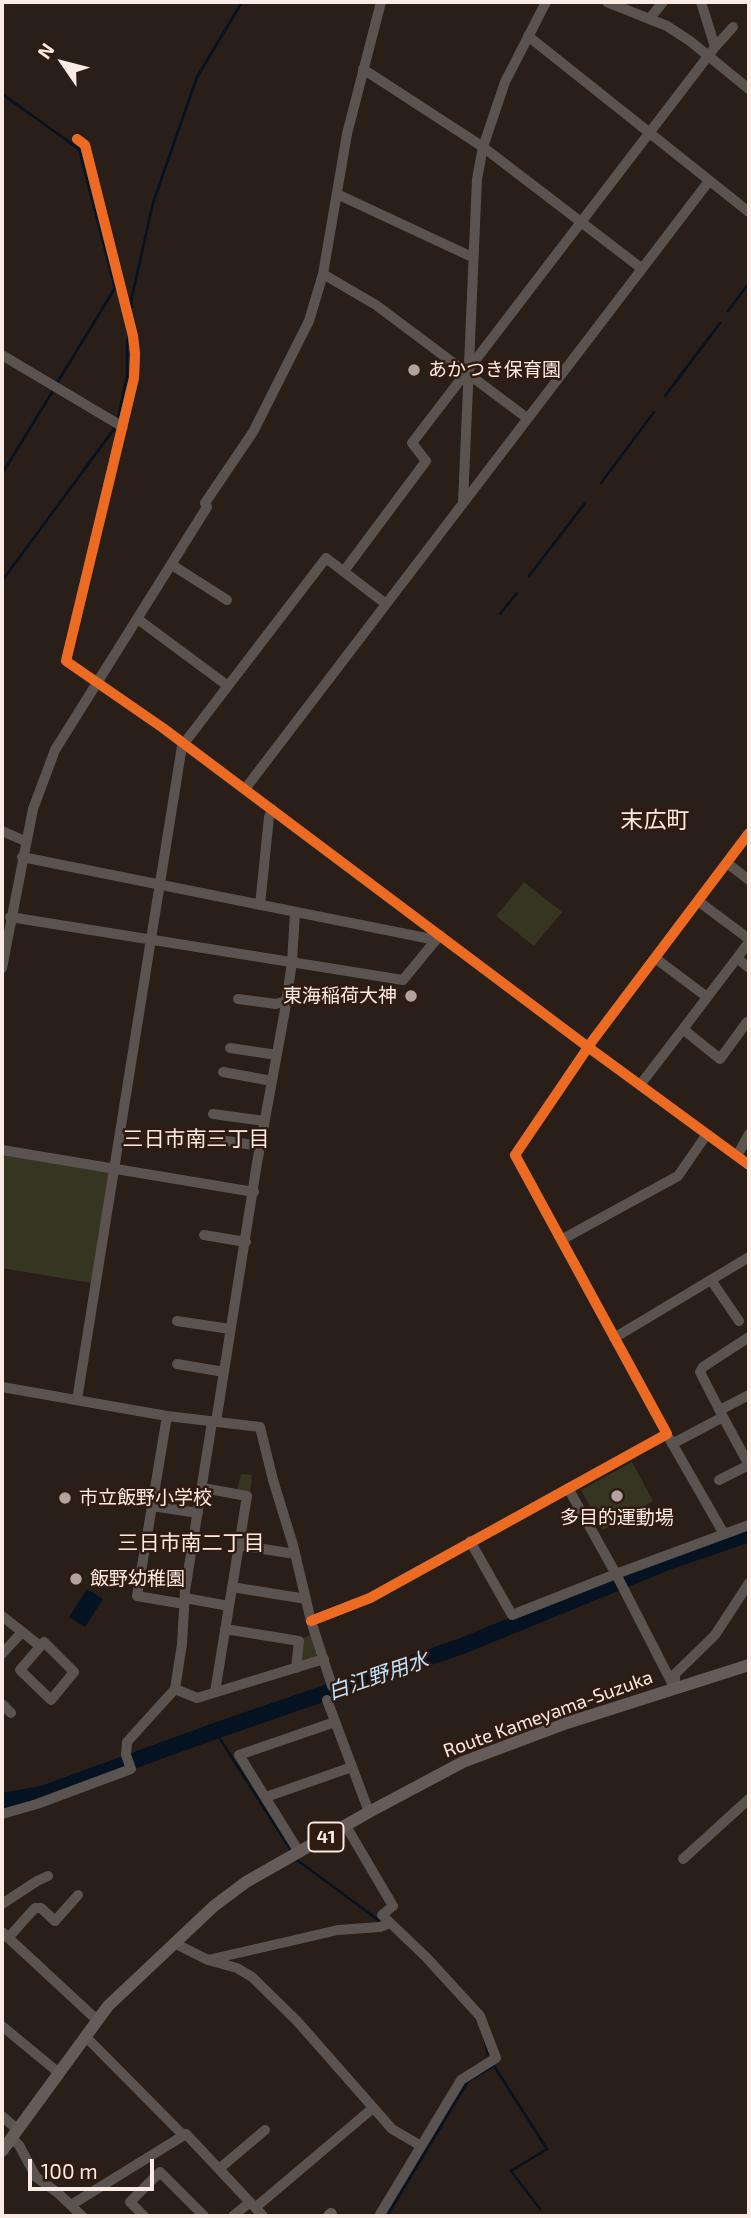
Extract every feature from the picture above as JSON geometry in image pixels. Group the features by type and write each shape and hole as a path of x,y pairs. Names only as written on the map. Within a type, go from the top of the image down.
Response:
{"main road":[{"name":"Route Kameyama-Suzuka","path":"2,2151 97,2020 124,1989 214,1906 246,1882 463,1762 567,1723 749,1665"}],"street":[{"path":"2,968 25,841 50,761 64,734 139,620 207,508 205,503 253,432 309,321 323,274 347,134 381,2"},
{"path":"463,503 477,178 483,147 505,82 546,2"},
{"path":"607,2 667,26 712,52 749,89"},
{"path":"650,18 663,2"},
{"path":"701,2 712,52"},
{"path":"344,571 426,461 412,443 733,27"},
{"path":"528,36 749,212"},
{"path":"363,69 483,147 641,268"},
{"path":"78,139 85,145 133,336 134,378 66,661 184,743 438,938 749,1165"},
{"path":"245,789 709,181"},
{"path":"337,194 472,257"},
{"path":"323,274 376,305 527,418"},
{"path":"2,355 123,427"},
{"path":"77,1400 184,743 326,558 386,604"},
{"path":"172,565 227,600"},
{"path":"139,620 228,686"},
{"path":"260,905 272,809"},
{"path":"2,831 25,841"},
{"path":"724,1534 515,1155 588,1047 749,833"},
{"path":"22,858 438,938"},
{"path":"727,863 749,880"},
{"path":"640,1085 749,942 749,939 698,901"},
{"path":"2,1814 131,1769 125,1747 127,1742 175,1689 182,1644 184,1601 198,1513 286,1001 295,912"},
{"path":"10,916 403,980 438,938"},
{"path":"655,958 708,997"},
{"path":"737,958 749,968"},
{"path":"238,999 276,1004 286,1001"},
{"path":"683,1030 720,1059 749,1022"},
{"path":"230,1048 277,1055"},
{"path":"223,1072 272,1081"},
{"path":"213,1114 264,1121"},
{"path":"561,1240 678,1177 707,1134"},
{"path":"737,1156 749,1134"},
{"path":"213,1139 260,1146"},
{"path":"2,1150 254,1192"},
{"path":"204,1235 246,1241"},
{"path":"614,1338 749,1257"},
{"path":"711,1280 739,1321"},
{"path":"177,1321 230,1329"},
{"path":"719,1480 749,1465 700,1372 749,1338"},
{"path":"177,1364 224,1372"},
{"path":"2,1387 167,1416 260,1427 311,1621 332,1686"},
{"path":"311,1621 370,1598 568,1488 722,1414 749,1395"},
{"path":"167,1416 136,1596 229,1606"},
{"path":"203,1488 247,1496 215,1692"},
{"path":"568,1488 619,1579 674,1689"},
{"path":"152,1506 198,1513"},
{"path":"470,1541 512,1615 619,1579 749,1525"},
{"path":"239,1545 295,1554"},
{"path":"674,1689 675,1674 715,1634 749,1583"},
{"path":"232,1587 306,1599"},
{"path":"2,1616 40,1646"},
{"path":"225,1629 299,1642 296,1668"},
{"path":"2,1654 22,1632"},
{"path":"44,1642 74,1672 51,1700 20,1670 40,1646 44,1642"},
{"path":"175,1689 197,1698 324,1659"},
{"path":"327,1700 369,1812"},
{"path":"2,1704 11,1713"},
{"path":"299,1852 239,1755 335,1722"},
{"path":"266,1797 352,1767"},
{"path":"683,1859 749,1799"},
{"path":"346,1826 393,1906 382,1914 480,2016 496,2058 461,2080 379,2216"},
{"path":"2,1904 37,1881 48,1877"},
{"path":"78,1895 55,1922 41,1908 35,1908 5,1935 97,2020"},
{"path":"208,1960 338,1930 380,1927 390,1923"},
{"path":"174,1943 208,1960 237,1968 252,1977 297,2021 392,2129 421,2147"},
{"path":"2,2026 59,2073"},
{"path":"85,2036 184,2136"},
{"path":"233,2216 253,2204 373,2108"},
{"path":"2,2116 36,2177 82,2216"},
{"path":"219,2169 265,2130"},
{"path":"71,2206 186,2134 263,2216"},
{"path":"144,2216 130,2202 160,2172 204,2216"}],"shaded area":[{"path":"524,882 562,912 534,946 496,916"},
{"path":"2,1153 112,1171 92,1283 2,1268"},
{"name":"多目的運動場","path":"632,1462 653,1501 603,1530 581,1490"},
{"path":"241,1474 252,1475 250,1493 237,1490"},
{"path":"312,1634 319,1651 315,1657 303,1661 299,1658 301,1639"}],"water":[{"path":"87,1589 103,1599 85,1627 69,1617"}],"waterway":[{"path":"132,307 131,301 153,203 197,77 242,2"},
{"path":"2,94 79,149 115,288 57,383"},
{"path":"728,311 749,283"},
{"path":"665,396 720,323"},
{"path":"118,418 127,376 127,340"},
{"path":"2,474 54,389"},
{"path":"601,483 654,412"},
{"path":"2,581 114,429"},
{"path":"529,576 585,503"},
{"path":"500,614 517,593"},
{"name":"白江野用水","path":"2,1801 42,1794 462,1646 665,1563 749,1534"},
{"path":"215,1731 290,1849"},
{"path":"297,1860 381,1922"},
{"path":"485,2040 488,2054"},
{"path":"494,2066 547,2149 511,2171 540,2209"},
{"path":"387,2216 468,2081 494,2066"}],"cycle path":[{"path":"77,139 85,145 133,336 135,354 134,378 66,661 163,728 749,1165"},
{"path":"311,1621 370,1598 667,1434 515,1155 593,1040 749,833"}],"place":[{"name":"あかつき保育園","path":"414,370"},
{"name":"東海稲荷大神","path":"411,996"},
{"name":"多目的運動場","path":"617,1496"},
{"name":"市立飯野小学校","path":"65,1498"},
{"name":"飯野幼稚園","path":"76,1579"}],"district":[{"name":"末広町","path":"655,820"},
{"name":"三日市南三丁目","path":"196,1139"},
{"name":"三日市南二丁目","path":"191,1543"}]}
